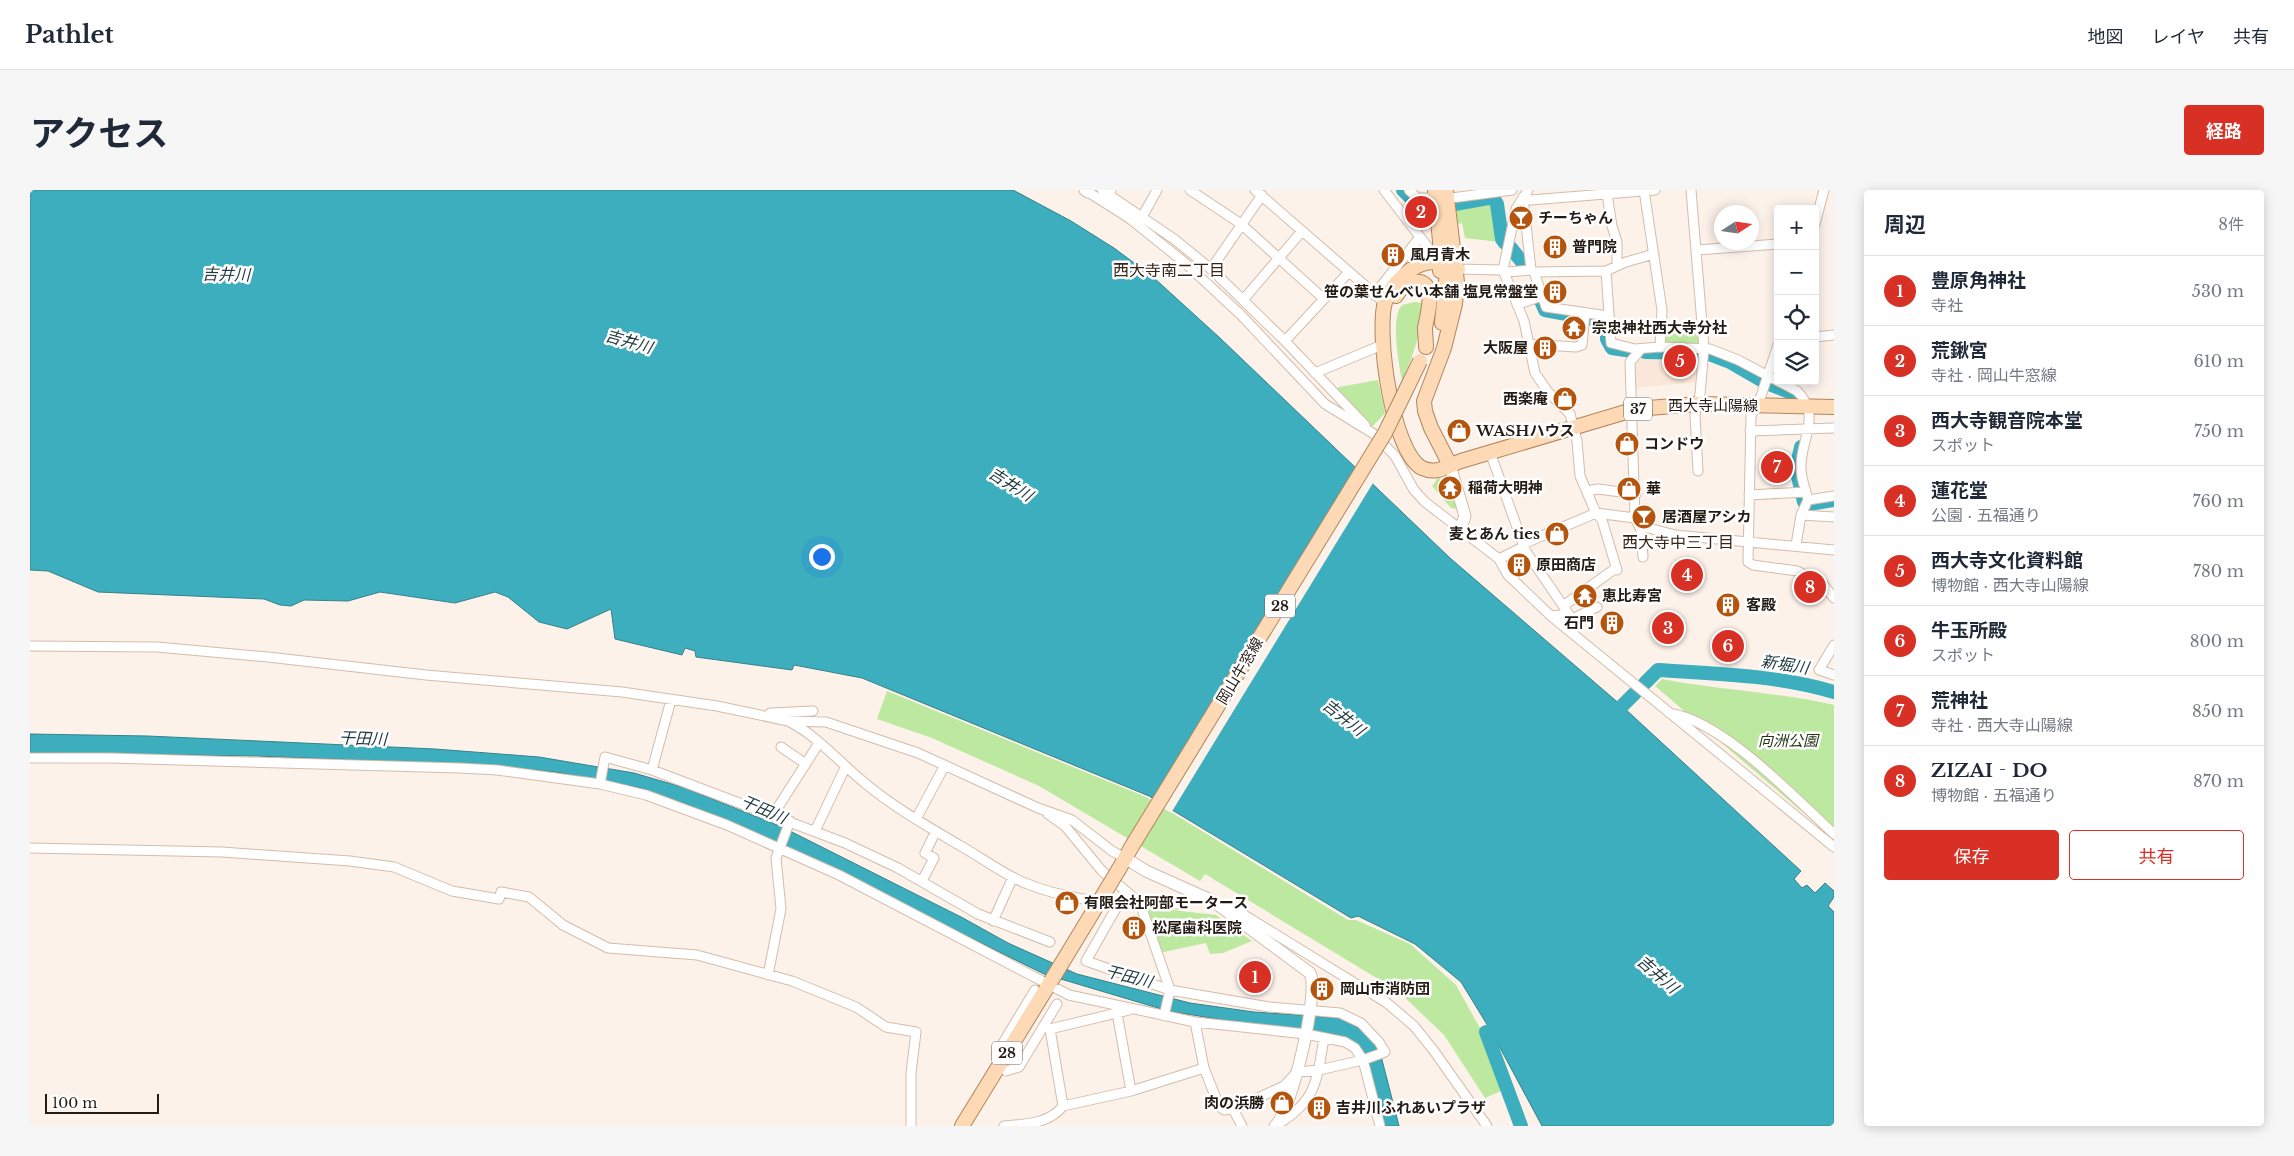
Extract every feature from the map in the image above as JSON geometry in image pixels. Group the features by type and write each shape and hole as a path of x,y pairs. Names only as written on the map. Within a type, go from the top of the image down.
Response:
{"main road":[{"name":"岡山牛窓線","path":"962,1126 1002,1069 1054,985 1385,433 1424,364 1441,326 1449,266 1442,194"},
{"name":"西大寺山陽線","path":"1449,266 1426,263 1407,273 1380,299 1382,345 1391,398 1408,454 1424,469 1440,471 1450,465 1490,452 1631,410 1698,404 1834,407"},
{"name":"岡山牛窓線","path":"1424,364 1426,347 1449,266"},
{"path":"1449,266 1455,304 1450,325 1424,401 1425,411 1431,428 1450,465"},
{"name":"西大寺山陽線","path":"1426,347 1425,328 1430,304 1429,293 1426,286 1417,282 1409,283 1399,290 1393,302 1389,318 1390,352 1398,402 1411,441 1417,452 1424,460 1450,465"},
{"name":"岡山牛窓線","path":"972,1126 1002,1069"}],"street":[{"path":"1142,217 1157,190"},
{"path":"1190,190 1241,224 1324,299"},
{"path":"1384,190 1420,237 1449,266 1508,272 1606,271 1626,262 1654,254"},
{"path":"1409,190 1417,198 1442,194 1512,190"},
{"path":"1644,190 1662,310 1660,347"},
{"path":"1525,194 1531,200 1654,190"},
{"path":"1691,190 1704,348 1698,404 1695,415 1698,471"},
{"path":"1819,209 1824,190"},
{"path":"1087,191 1106,193 1174,239 1211,269 1284,341 1395,456 1414,490 1426,502 1499,559 1508,575 1551,616 1834,847"},
{"path":"1211,269 1241,224 1258,192 1348,273 1380,299 1420,237"},
{"path":"1106,193 1241,315 1325,404 1374,434"},
{"path":"1525,194 1516,210 1503,270 1519,304 1535,374 1548,392 1570,414 1577,441 1578,466 1596,513 1602,520 1617,569 1563,606"},
{"path":"1525,194 1532,271 1549,308 1608,316"},
{"path":"1607,194 1612,226 1618,242 1617,266"},
{"path":"1243,300 1302,231"},
{"path":"1697,250 1774,244"},
{"path":"1606,271 1610,343 1625,348 1641,349 1643,347 1704,348 1730,356 1797,391 1806,406 1806,431 1801,469 1805,497 1800,515 1796,545"},
{"path":"1284,341 1348,273"},
{"path":"1519,304 1542,296"},
{"path":"1528,344 1576,347 1582,345 1585,313"},
{"path":"1819,337 1834,335"},
{"path":"1315,373 1374,346 1382,345"},
{"path":"1641,349 1630,362 1636,494 1635,518 1640,530 1643,557"},
{"path":"1774,356 1751,416 1748,562 1752,565 1797,571 1822,583 1834,598"},
{"path":"1750,431 1806,431 1834,428"},
{"path":"1490,452 1523,546 1572,619"},
{"path":"1450,465 1465,516 1460,527"},
{"path":"1587,491 1598,490 1636,494"},
{"path":"1749,495 1834,496"},
{"path":"1499,559 1596,513 1635,518 1645,527 1655,531 1834,550"},
{"path":"1800,515 1834,517"},
{"path":"1551,616 1561,615 1572,619 1597,606"},
{"path":"1834,645 1819,670 1834,676"},
{"path":"30,646 157,648 426,675 622,692 759,714 788,721 826,722 847,727 945,765 1038,808 1072,820 1112,851 1146,872 1241,913 1387,1002 1414,1026 1487,1126"},
{"path":"652,770 671,700"},
{"path":"759,714 813,711"},
{"path":"1669,713 1697,721 1740,748 1834,834"},
{"path":"788,721 804,729 845,768 886,800 1013,877 1056,892 1119,903 1179,904 1189,899 1193,892"},
{"path":"773,815 819,743"},
{"path":"781,748 806,764"},
{"path":"600,783 605,756 652,770 773,815 789,823 815,831 890,864 993,922 1050,942"},
{"path":"30,758 110,758 497,770 600,783 646,795 676,804 779,846 1087,1000 1164,1014 1195,1022 1307,1032 1345,1042 1355,1048 1364,1060 1380,1126"},
{"path":"916,819 945,765"},
{"path":"815,831 845,768"},
{"path":"1038,808 1065,826 1102,871 1140,902 1169,991 1164,1014"},
{"path":"768,975 781,908 776,858 789,823"},
{"path":"922,881 934,858 926,853 936,831"},
{"path":"30,848 264,854 394,867 452,891 473,896 499,899 501,892 529,898 563,925 608,948 697,955 792,981 856,1007 886,1027 916,1032 910,1073 911,1126"},
{"path":"993,922 1013,877"},
{"path":"1213,901 1310,973 1314,982 1307,1032 1297,1072 1276,1125"},
{"path":"1119,903 1086,962 1169,991 1309,1014 1340,1013 1352,1017 1370,1032 1384,1052 1364,1060 1319,1070 1297,1072 1284,1086 1233,1109 1224,1110 1219,1106 1204,1068 1195,1022"},
{"path":"1035,990 997,1053 1002,1069 1019,1067 1046,1028 1057,1004"},
{"path":"1046,1028 1131,1009"},
{"path":"1117,1013 1131,1091"},
{"path":"1046,1028 1063,1106"},
{"path":"1276,1125 1300,1110 1316,1082 1324,1038"},
{"path":"1004,1126 1023,1125 1048,1119 1063,1106 1131,1091 1204,1068"},
{"path":"1233,1109 1242,1126"}],"shaded area":[{"path":"1640,355 1699,355 1698,382 1632,388 1632,363"}],"green space":[{"path":"1490,201 1499,242 1465,238 1462,223 1458,224 1456,207"},
{"path":"1415,302 1422,303 1421,322 1413,353 1402,381 1396,342 1398,311 1402,305"},
{"path":"1701,326 1701,345 1663,345 1664,327"},
{"path":"1378,380 1385,413 1372,427 1335,391 1339,387"},
{"path":"1438,478 1451,484 1458,507 1456,509 1451,508 1432,486"},
{"name":"向洲公園","path":"1662,679 1834,705 1834,839 1655,686"},
{"path":"887,691 1146,797 1348,920 1356,920 1410,944 1456,985 1481,1030 1501,1091 1485,1098 1444,1035 1398,991 1205,874 1200,881 1039,786 932,738 877,719"},
{"path":"1146,907 1216,915 1252,941 1223,953 1210,954 1206,943 1159,953"}],"water":[{"name":"吉井川","path":"30,190 1013,190 1071,221 1114,248 1153,277 1220,338 1450,558 1622,706 1801,871 1794,879 1802,888 1807,885 1815,893 1825,883 1834,891 1834,897 1828,906 1834,912 1834,1126 1542,1126 1491,1031 1461,982 1415,944 1358,916 1351,918 1149,796 862,678 794,665 792,670 696,657 695,651 685,648 682,655 615,639 611,609 567,629 539,622 508,597 495,592 455,603 380,592 348,601 304,600 291,606 280,605 264,599 98,592 48,571 30,570"},
{"path":"30,734 148,736 435,749 539,757 634,773 685,788 782,827 963,918 1008,943 1077,974 1190,1003 1254,1012 1341,1018 1361,1029 1379,1048 1399,1126 1383,1126 1356,1045 1285,1030 1168,1011 1044,974 784,846 688,805 640,788 555,772 483,765 255,756 30,753"}],"pier":[{"path":"1356,467 1373,483 1171,813 1152,801"}],"waterway":[{"path":"1403,190 1414,201 1426,203"},
{"path":"1455,204 1488,198 1494,199 1497,204 1502,239 1505,243"},
{"path":"1511,248 1526,267"},
{"path":"1541,301 1545,310 1583,317"},
{"path":"1587,318 1606,322 1607,339 1612,348 1632,351"},
{"path":"1645,352 1700,353"},
{"path":"1709,354 1730,362 1761,380"},
{"path":"1769,384 1792,393"},
{"path":"1801,447 1796,468 1804,502 1809,504 1834,500"},
{"name":"新堀川","path":"1645,683 1658,670 1769,679 1812,686 1834,692"},
{"name":"新堀川","path":"1622,706 1635,693"},
{"path":"1491,1031 1486,1032 1521,1126"}],"place":[{"name":"荒鍬宮","path":"1421,212"},
{"name":"チーちゃん","path":"1521,218"},
{"name":"普門院","path":"1555,247"},
{"name":"風月青木","path":"1393,255"},
{"name":"笹の葉せんべい本舗 塩見常盤堂","path":"1555,292"},
{"name":"宗忠神社西大寺分社","path":"1574,328"},
{"name":"大阪屋","path":"1545,348"},
{"name":"西大寺文化資料館","path":"1680,361"},
{"name":"西楽庵","path":"1565,399"},
{"name":"WASHハウス","path":"1459,431"},
{"name":"コンドウ","path":"1627,444"},
{"name":"荒神社","path":"1777,467"},
{"name":"稲荷大明神","path":"1450,488"},
{"name":"華","path":"1629,489"},
{"name":"居酒屋アシカ","path":"1644,517"},
{"name":"麦とあん ties","path":"1557,534"},
{"name":"原田商店","path":"1519,565"},
{"name":"蓮花堂","path":"1687,575"},
{"name":"ZIZAI‐DO","path":"1810,587"},
{"name":"恵比寿宮","path":"1585,596"},
{"name":"客殿","path":"1728,605"},
{"name":"石門","path":"1612,623"},
{"name":"西大寺観音院本堂","path":"1668,628"},
{"name":"牛玉所殿","path":"1728,646"},
{"name":"有限会社阿部モータース","path":"1067,903"},
{"name":"松尾歯科医院","path":"1134,928"},
{"name":"豊原角神社","path":"1255,977"},
{"name":"岡山市消防団","path":"1322,989"},
{"name":"肉の浜勝","path":"1282,1103"},
{"name":"吉井川ふれあいプラザ","path":"1319,1108"}],"district":[{"name":"西大寺南二丁目","path":"1169,270"},
{"name":"西大寺中三丁目","path":"1678,542"}],"water label":[{"name":"干田川","path":"363,738"},
{"name":"干田川","path":"764,809"},
{"name":"干田川","path":"1129,976"}]}
